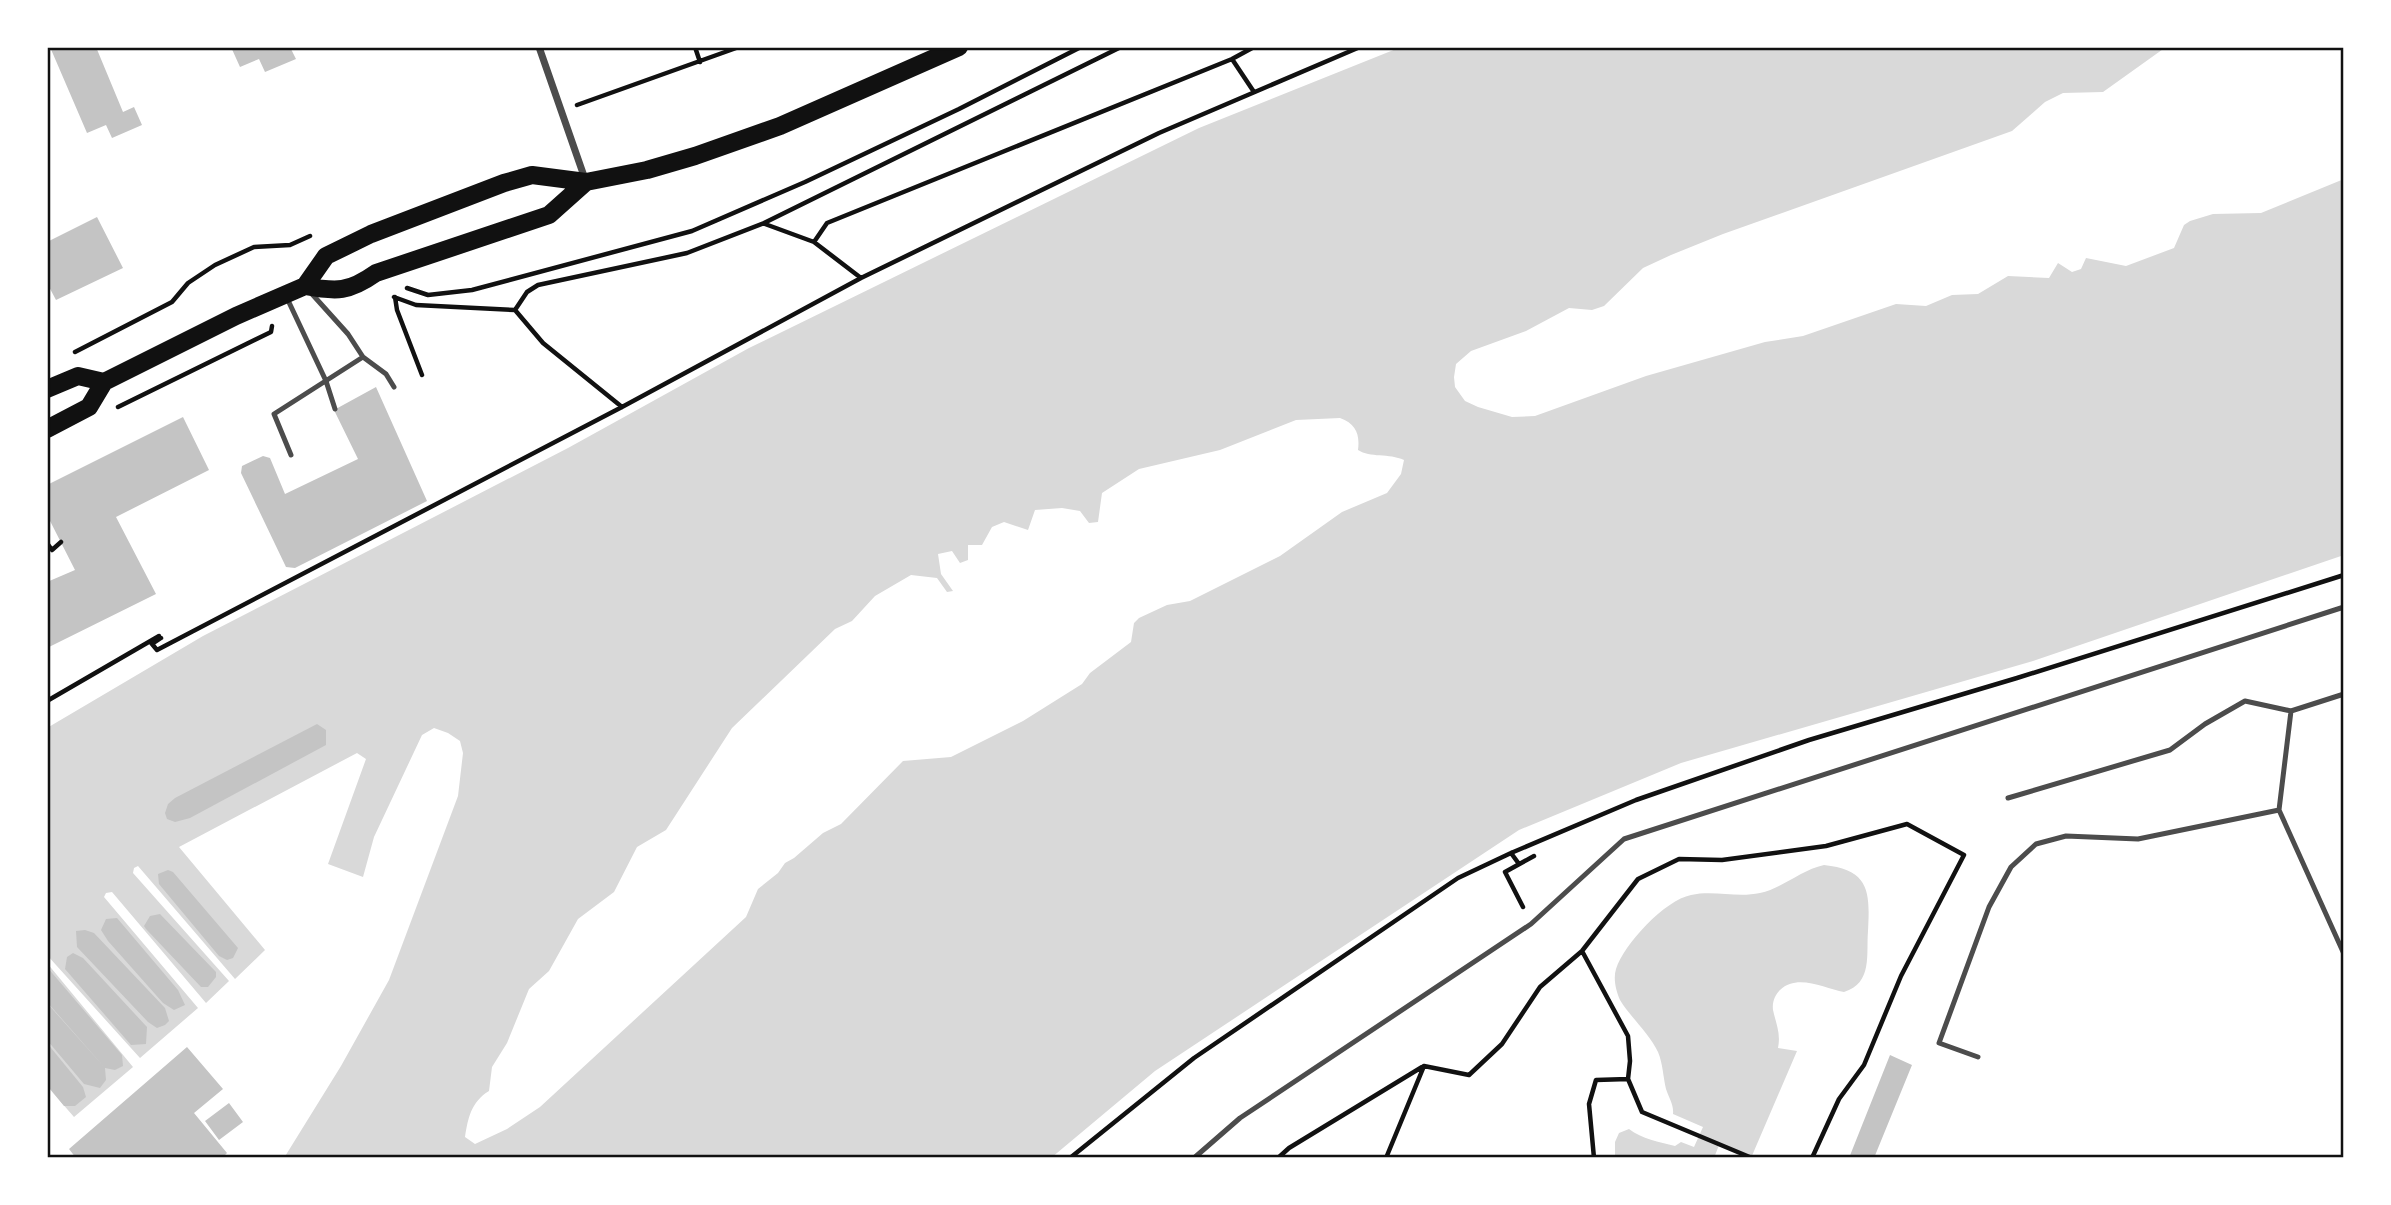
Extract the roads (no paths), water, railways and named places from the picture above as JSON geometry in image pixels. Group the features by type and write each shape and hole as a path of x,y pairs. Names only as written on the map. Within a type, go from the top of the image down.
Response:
{"main road":[{"path":"47,429 89,407 104,382 236,316 306,286 326,256 371,234 504,183 532,175 586,182 647,170 695,156 780,126 959,47"},
{"path":"306,286 337,292 365,281 376,272 549,215 586,182"},
{"path":"51,385 78,376 104,382"}],"street":[{"path":"539,47 586,182"}],"lane":[{"path":"306,286 334,317 363,357 386,374 394,387"},
{"path":"280,298 326,381 335,409"},
{"path":"47,327 47,343"},
{"path":"291,455 274,414 363,357"},
{"path":"1194,1158 1240,1118 1531,924 1624,839 2344,607"},
{"path":"2008,798 2170,750 2205,724 2245,701 2291,711 2344,694"},
{"path":"2291,711 2279,810 2344,954"},
{"path":"1978,1057 1940,1043 1989,906 2011,867 2036,844 2066,836 2138,839 2279,810"}]}
